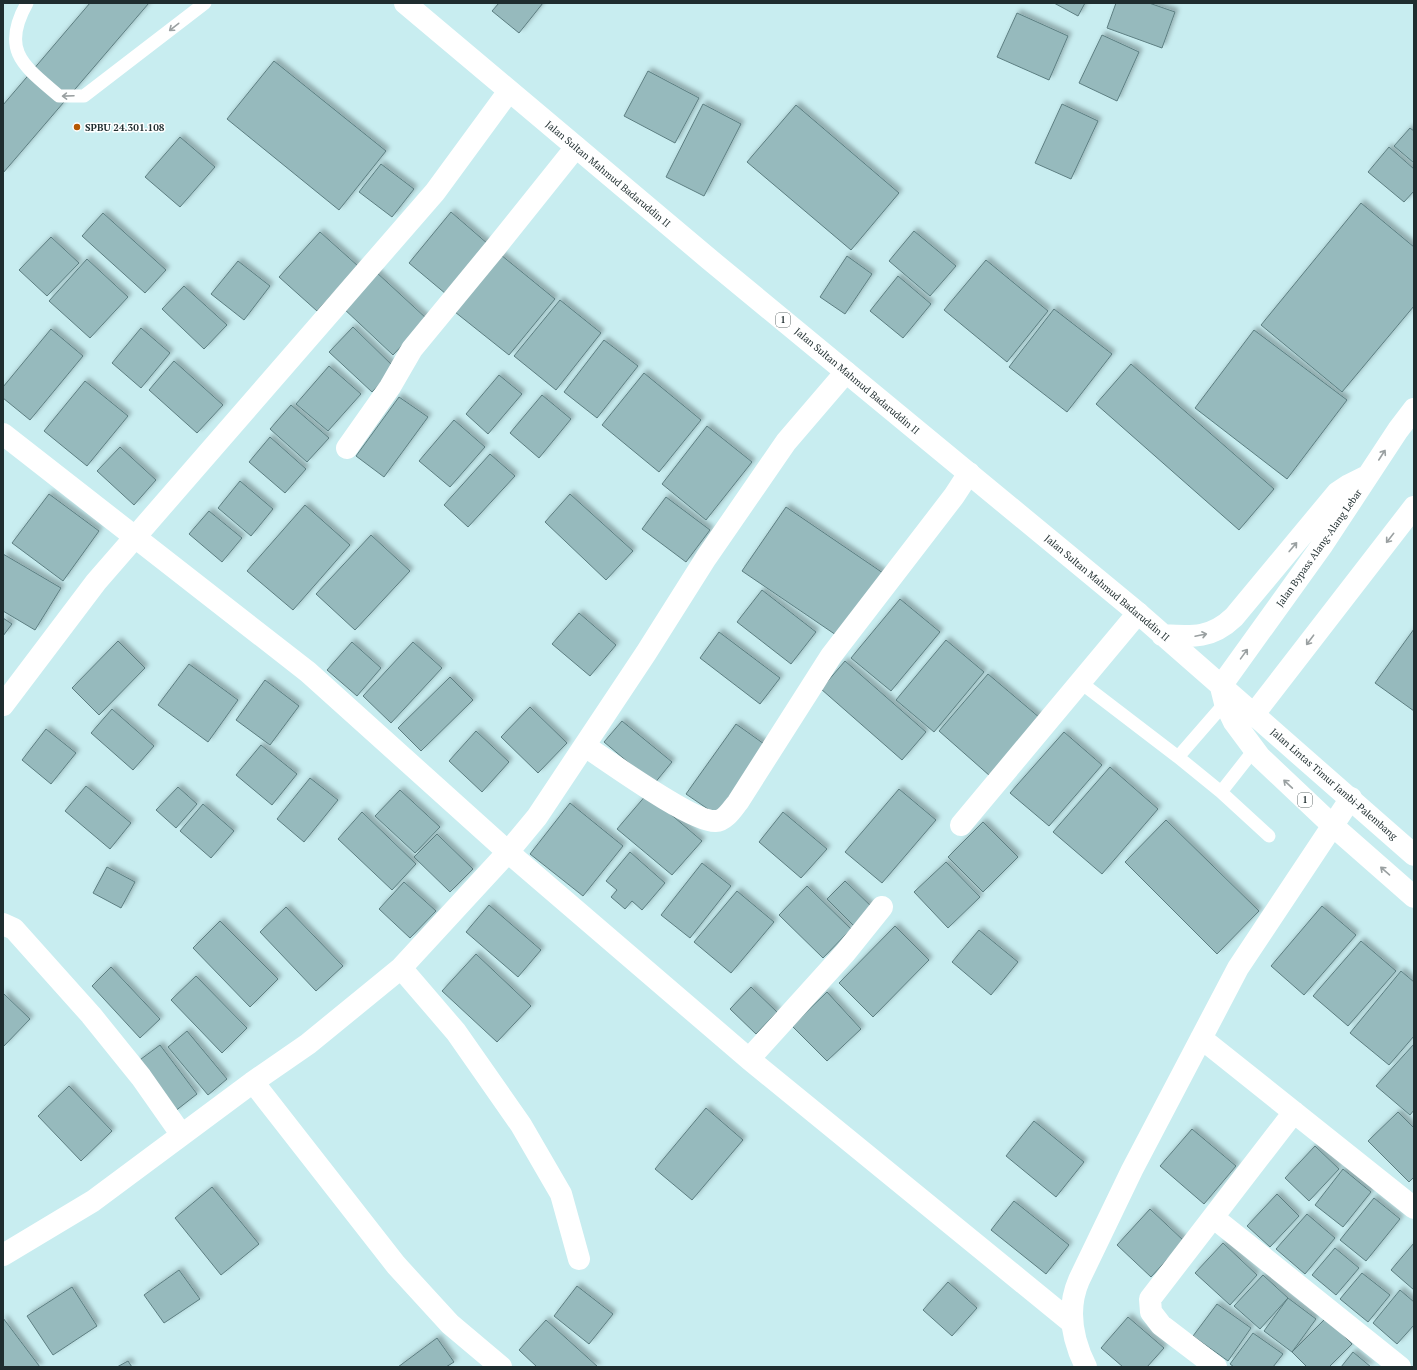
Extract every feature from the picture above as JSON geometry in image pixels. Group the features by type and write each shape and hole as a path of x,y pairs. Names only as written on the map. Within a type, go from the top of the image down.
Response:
{"main road":[{"name":"Jalan Sultan Mahmud Badaruddin II","path":"405,3 846,372 1138,613 1223,694 1254,714"},
{"path":"3,705 96,582 434,192 509,91"},
{"path":"347,448 390,387 412,349 576,147"},
{"path":"3,1255 93,1201 181,1134 308,1044 401,968 508,852 537,817 585,746 706,558 786,442 846,372"},
{"name":"Jalan Bypass Alang-Alang Lebar","path":"1223,694 1398,430 1414,409"},
{"path":"3,434 308,672 508,852 749,1059 1071,1322"},
{"path":"585,746 650,790 701,819 716,822 723,819 738,802 831,656 954,496 969,473"},
{"path":"1162,635 1194,637 1209,634 1224,626 1234,617 1337,494 1349,485 1369,475"},
{"path":"1254,714 1414,507"},
{"path":"961,825 1138,613"},
{"name":"1","path":"1223,694 1234,722 1254,750 1277,774 1332,825 1414,896"},
{"name":"Jalan Lintas Timur Jambi-Palembang","path":"1254,714 1414,855"},
{"path":"1086,1367 1074,1338 1071,1322 1074,1292 1079,1280 1132,1170 1238,968 1351,798"},
{"path":"749,1059 845,953 882,907"},
{"path":"3,924 14,930 19,935 91,1015 141,1077 181,1134"},
{"path":"401,968 456,1032 521,1125 561,1194 579,1259"},
{"path":"1201,1038 1414,1208"},
{"path":"253,1082 396,1265 450,1324 501,1367"},
{"path":"1216,1367 1161,1325 1151,1312 1149,1304 1154,1291 1214,1218 1294,1112"},
{"path":"1214,1218 1400,1367"}],"lane":[{"path":"27,3 16,17 6,36 16,58 59,96 84,96 205,3"},
{"path":"1080,682 1221,792 1269,836"},
{"path":"1178,757 1223,694"},
{"path":"1221,792 1254,750"}],"building":[{"path":"90,3 149,3 3,173 3,105"},
{"path":"499,3 543,3 519,33 492,11"},
{"path":"1054,3 1085,3 1078,16"},
{"path":"1116,3 1149,3 1175,12 1162,48 1107,28"},
{"path":"1017,13 1068,36 1049,80 997,57"},
{"path":"1102,35 1139,52 1117,101 1079,83"},
{"path":"274,61 386,151 339,210 227,119"},
{"path":"648,71 699,98 675,143 624,116"},
{"path":"703,104 741,124 704,196 666,177"},
{"path":"1062,104 1098,121 1071,179 1035,163"},
{"path":"796,105 899,193 851,250 747,162"},
{"path":"1410,128 1414,131 1414,163 1394,146"},
{"path":"180,137 215,167 180,207 145,177"},
{"path":"1389,147 1414,169 1414,191 1404,202 1368,172"},
{"path":"381,164 414,189 392,217 359,192"},
{"path":"1361,203 1414,247 1414,306 1342,392 1261,325"},
{"path":"451,212 488,244 446,294 409,263"},
{"path":"103,213 166,270 145,293 82,236"},
{"path":"914,231 956,266 930,296 889,261"},
{"path":"320,232 358,266 317,311 279,277"},
{"path":"51,237 79,263 47,296 19,270"},
{"path":"501,255 555,299 509,355 455,312"},
{"path":"847,256 872,274 845,314 820,297"},
{"path":"87,259 128,297 90,338 49,301"},
{"path":"986,260 1048,311 1007,362 944,310"},
{"path":"238,261 270,286 244,320 211,294"},
{"path":"375,271 427,319 393,355 342,307"},
{"path":"898,276 931,304 903,338 870,311"},
{"path":"184,286 227,325 204,349 162,309"},
{"path":"560,300 601,333 556,390 514,356"},
{"path":"1054,309 1112,354 1067,412 1009,367"},
{"path":"353,327 395,368 372,392 329,352"},
{"path":"141,328 170,353 141,388 112,363"},
{"path":"51,329 83,356 30,420 3,398 3,387"},
{"path":"1254,330 1347,400 1287,479 1195,408"},
{"path":"604,340 638,366 597,418 564,392"},
{"path":"174,361 223,405 197,433 149,390"},
{"path":"1131,364 1274,489 1239,530 1096,404"},
{"path":"329,366 361,394 328,431 296,404"},
{"path":"644,373 701,420 659,472 602,425"},
{"path":"499,375 522,394 488,434 466,414"},
{"path":"85,381 128,416 87,466 44,431"},
{"path":"542,395 571,419 539,458 510,433"},
{"path":"399,397 428,417 384,477 356,456"},
{"path":"291,405 329,438 307,462 270,429"},
{"path":"454,420 485,447 450,487 419,461"},
{"path":"707,426 752,462 706,520 662,484"},
{"path":"270,437 306,469 285,493 249,462"},
{"path":"120,447 156,480 134,505 97,471"},
{"path":"490,454 515,476 468,527 444,505"},
{"path":"240,481 273,509 251,536 218,508"},
{"path":"49,494 99,531 63,581 12,543"},
{"path":"570,494 633,551 606,580 545,522"},
{"path":"666,497 710,530 686,562 642,529"},
{"path":"305,505 350,545 293,610 247,571"},
{"path":"786,507 883,573 839,637 742,571"},
{"path":"209,511 242,538 222,562 189,534"},
{"path":"371,535 410,571 355,630 316,594"},
{"path":"3,554 61,588 35,630 3,611"},
{"path":"762,590 816,632 791,664 737,622"},
{"path":"900,599 940,632 891,691 851,658"},
{"path":"579,613 616,645 590,676 552,644"},
{"path":"3,618 12,624 3,636"},
{"path":"1414,629 1414,711 1375,683"},
{"path":"719,632 780,678 760,704 700,658"},
{"path":"946,640 984,672 934,732 896,700"},
{"path":"118,641 145,668 99,715 72,688"},
{"path":"352,642 381,668 357,696 327,670"},
{"path":"413,642 442,668 391,723 363,696"},
{"path":"845,661 926,732 902,760 821,689"},
{"path":"189,664 238,700 208,742 158,705"},
{"path":"988,674 1040,718 990,776 939,731"},
{"path":"450,677 473,700 421,751 398,728"},
{"path":"265,680 299,706 270,745 236,720"},
{"path":"530,707 567,743 538,773 501,737"},
{"path":"112,709 154,746 133,770 91,733"},
{"path":"622,721 672,762 654,784 604,742"},
{"path":"736,724 767,746 718,816 686,794"},
{"path":"46,729 76,753 51,784 22,760"},
{"path":"476,731 509,762 482,792 449,761"},
{"path":"1064,732 1102,765 1049,826 1010,793"},
{"path":"261,745 297,774 272,805 236,775"},
{"path":"1110,767 1158,809 1102,874 1053,832"},
{"path":"310,778 338,800 304,842 277,819"},
{"path":"86,786 131,823 110,849 65,811"},
{"path":"178,787 197,804 176,828 156,810"},
{"path":"899,789 936,820 882,883 845,852"},
{"path":"400,790 440,827 415,853 375,816"},
{"path":"647,794 702,841 672,875 617,829"},
{"path":"570,803 623,846 583,896 530,854"},
{"path":"203,804 234,831 211,858 180,831"},
{"path":"362,812 416,864 392,890 338,839"},
{"path":"783,812 827,849 801,878 759,842"},
{"path":"1166,820 1259,911 1217,954 1125,862"},
{"path":"983,822 1018,857 983,892 948,857"},
{"path":"437,834 473,869 450,892 414,857"},
{"path":"630,852 665,883 642,910 632,901 625,909 611,897 617,890 606,881"},
{"path":"946,862 980,897 948,928 914,892"},
{"path":"702,863 731,886 690,938 661,915"},
{"path":"107,867 135,882 121,908 93,893"},
{"path":"845,881 875,910 857,929 827,899"},
{"path":"404,882 436,911 410,938 379,909"},
{"path":"807,886 851,929 823,958 779,915"},
{"path":"737,891 774,922 731,973 694,942"},
{"path":"489,905 541,950 518,977 466,932"},
{"path":"1322,906 1356,935 1304,995 1271,966"},
{"path":"286,907 343,966 316,991 260,932"},
{"path":"220,921 278,979 250,1007 193,948"},
{"path":"895,926 929,960 873,1017 839,983"},
{"path":"979,930 1018,962 991,995 952,962"},
{"path":"1361,941 1396,971 1348,1026 1313,996"},
{"path":"476,954 531,1006 497,1042 442,991"},
{"path":"111,967 160,1019 140,1038 92,986"},
{"path":"1401,971 1414,982 1414,1036 1389,1065 1350,1033"},
{"path":"196,976 247,1028 222,1053 171,1000"},
{"path":"751,987 777,1012 756,1034 730,1009"},
{"path":"827,992 861,1029 827,1061 792,1026"},
{"path":"3,993 30,1019 3,1047"},
{"path":"187,1031 227,1079 208,1095 168,1047"},
{"path":"1414,1044 1414,1110 1410,1115 1376,1086"},
{"path":"160,1045 197,1094 174,1112 137,1062"},
{"path":"69,1086 112,1131 81,1161 38,1116"},
{"path":"706,1108 743,1140 692,1200 655,1169"},
{"path":"1398,1112 1414,1128 1414,1177 1409,1182 1368,1141"},
{"path":"1034,1121 1084,1162 1056,1197 1006,1156"},
{"path":"1192,1129 1236,1166 1204,1204 1160,1166"},
{"path":"1315,1146 1339,1169 1309,1201 1285,1178"},
{"path":"1343,1169 1371,1192 1343,1227 1315,1205"},
{"path":"212,1187 259,1244 221,1275 175,1218"},
{"path":"1277,1194 1299,1216 1270,1247 1247,1226"},
{"path":"1374,1198 1400,1219 1366,1261 1340,1240"},
{"path":"1014,1201 1069,1245 1046,1274 991,1230"},
{"path":"1150,1209 1184,1241 1151,1277 1117,1245"},
{"path":"1307,1214 1335,1238 1305,1274 1276,1249"},
{"path":"1223,1243 1257,1275 1230,1305 1195,1273"},
{"path":"1414,1243 1414,1290 1391,1270"},
{"path":"1335,1248 1359,1268 1336,1295 1312,1275"},
{"path":"179,1270 200,1299 164,1323 144,1295"},
{"path":"1362,1273 1390,1295 1368,1322 1340,1299"},
{"path":"1263,1275 1288,1298 1260,1329 1234,1306"},
{"path":"948,1282 977,1308 952,1336 923,1310"},
{"path":"577,1286 613,1314 589,1344 554,1316"},
{"path":"72,1287 97,1326 53,1355 27,1316"},
{"path":"1400,1290 1414,1302 1414,1325 1397,1344 1373,1323"},
{"path":"1288,1298 1316,1319 1292,1352 1264,1331"},
{"path":"1217,1304 1251,1328 1228,1361 1193,1336"},
{"path":"1128,1317 1164,1348 1147,1367 1123,1367 1101,1348"},
{"path":"3,1318 40,1367 3,1367"},
{"path":"1326,1318 1352,1344 1329,1367 1307,1367 1292,1352"},
{"path":"546,1320 598,1367 537,1367 519,1350"},
{"path":"1253,1333 1283,1354 1273,1367 1234,1367 1230,1364"},
{"path":"437,1338 454,1362 446,1367 398,1367"},
{"path":"1353,1352 1371,1367 1341,1367"},
{"path":"128,1361 132,1367 117,1367"}],"place":[{"name":"SPBU 24.301.108","path":"77,127"}]}
